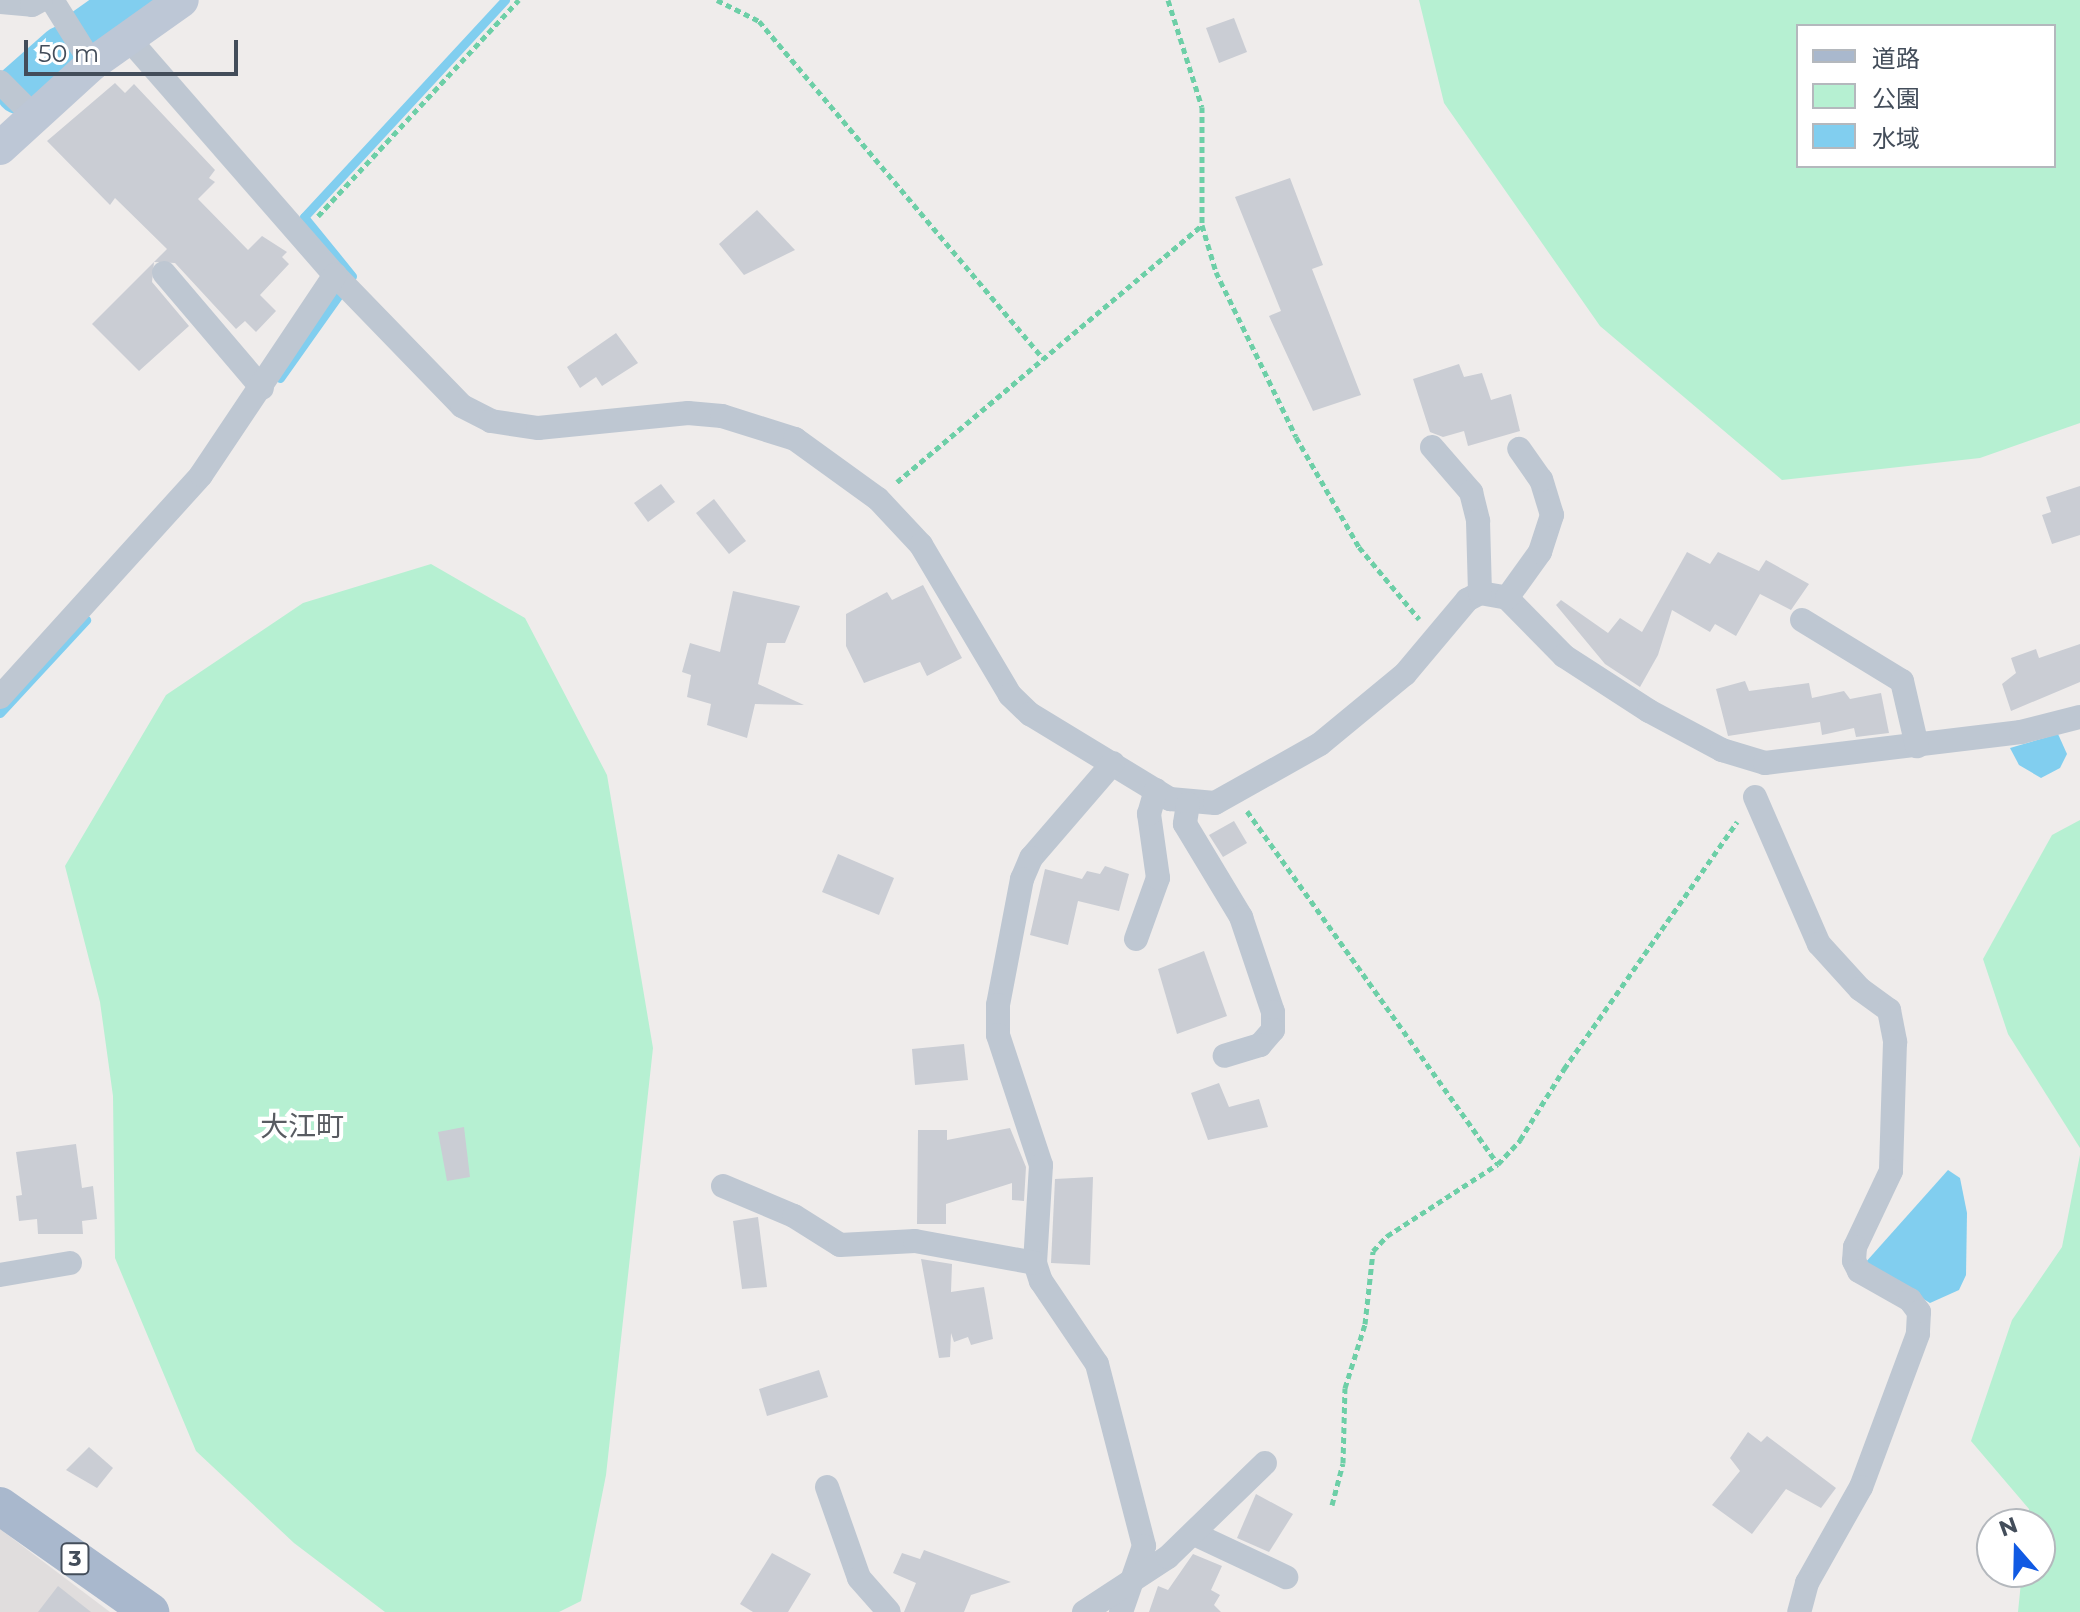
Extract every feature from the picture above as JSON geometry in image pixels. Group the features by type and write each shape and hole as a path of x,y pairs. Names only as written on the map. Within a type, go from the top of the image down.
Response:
{"main road":[{"path":"0,148 92,64 182,0"},
{"name":"3","path":"0,1506 150,1612"}],"street":[{"path":"0,2 32,5 41,0"},
{"path":"52,0 92,64"},
{"path":"128,38 335,275 440,388 491,421 538,428 688,413 722,416 795,439 878,499 921,545 1010,695 1030,714 1156,790 1188,804 1215,803 1235,794 1320,744 1405,674 1433,636 1467,600 1480,593 1507,598 1564,656 1649,711 1722,750 1765,763 2021,732 2080,717"},
{"path":"0,82 34,116"},
{"path":"164,273 262,388"},
{"path":"0,697 201,475 335,275"},
{"path":"1432,447 1471,492 1478,521 1480,593"},
{"path":"1507,598 1540,552 1552,515 1541,480 1519,449"},
{"path":"1802,620 1902,681 1917,746"},
{"path":"1113,763 1031,858 1022,879 998,1005 1006,1072 1041,1165 1035,1263 1041,1281 1097,1364 1144,1546 1121,1612"},
{"path":"1136,939 1158,878 1149,814 1156,790"},
{"path":"1755,797 1819,944 1860,989 1889,1010 1895,1042 1891,1171 1855,1247 1854,1261 1859,1271 1910,1300 1919,1312 1918,1334 1861,1487 1807,1583 1799,1612"},
{"path":"1188,804 1185,824 1241,917 1273,1012 1273,1030 1260,1045 1225,1056"},
{"path":"723,1186 794,1216 840,1245 915,1241 1035,1263"},
{"path":"0,1275 70,1263"},
{"path":"1084,1612 1134,1580 1194,1534 1265,1463"},
{"path":"827,1487 859,1578 889,1612"},
{"path":"1194,1534 1286,1577"}],"path":[{"path":"315,219 519,0"},
{"path":"717,0 754,17 767,30 1043,358"},
{"path":"1168,0 1202,107 1202,225 1216,272 1296,437 1359,547 1433,636"},
{"path":"878,499 1202,225"},
{"path":"1235,794 1498,1164"},
{"path":"1332,1505 1343,1463 1345,1388 1365,1324 1373,1251 1387,1236 1498,1164 1520,1140 1564,1069 1755,797"}],"shaded area":[{"path":"0,1529 110,1612 0,1612"}],"green space":[{"path":"1419,0 2080,0 2080,423 1980,458 1782,480 1600,326 1444,103"},
{"path":"431,564 525,618 607,775 653,1048 606,1475 581,1601 559,1612 385,1612 294,1543 196,1451 115,1258 113,1096 100,1002 65,866 166,695 303,603"},
{"path":"2080,820 2080,1148 2008,1034 1983,959 2052,835"},
{"path":"2080,1155 2080,1612 2018,1612 2020,1588 2056,1588 2056,1508 2028,1508 1971,1441 2012,1320 2062,1247"}],"water":[{"path":"2058,734 2067,754 2060,768 2041,778 2019,765 2010,748"},
{"path":"1948,1170 1960,1178 1967,1213 1966,1275 1959,1290 1930,1303 1865,1263"}],"building":[{"path":"1234,18 1247,52 1219,63 1206,28"},
{"path":"115,83 125,93 134,84 215,170 209,178 215,182 198,199 248,250 262,236 287,252 282,257 289,264 260,295 276,311 256,332 245,321 236,329 175,263 154,262 167,249 115,198 110,205 47,141"},
{"path":"1290,178 1323,265 1312,269 1361,395 1313,411 1269,316 1281,311 1235,197"},
{"path":"757,210 795,250 744,275 719,244"},
{"path":"154,262 152,282 189,326 139,371 92,324"},
{"path":"616,333 638,363 602,386 596,377 580,388 567,367"},
{"path":"1459,364 1464,377 1482,373 1491,400 1511,394 1520,431 1468,446 1464,431 1443,437 1430,432 1413,379"},
{"path":"661,484 675,502 648,522 634,503"},
{"path":"2080,486 2080,535 2052,544 2042,515 2051,512 2046,497"},
{"path":"714,499 746,541 729,554 696,513"},
{"path":"1687,552 1710,564 1718,552 1759,571 1766,560 1809,584 1791,610 1760,594 1736,636 1715,624 1710,632 1672,610 1658,655 1640,687 1605,664 1556,605 1561,600 1608,633 1620,618 1642,632"},
{"path":"923,585 962,658 927,676 920,662 864,683 846,646 846,614 887,592 892,600"},
{"path":"733,591 800,606 785,643 767,643 758,684 804,705 755,704 747,738 707,725 711,704 687,697 691,675 682,672 690,643 720,652"},
{"path":"2080,644 2080,682 2011,711 2002,684 2016,673 2011,658 2036,649 2039,658"},
{"path":"1745,681 1749,691 1809,683 1812,698 1844,691 1850,699 1881,693 1889,733 1856,737 1854,728 1822,735 1820,722 1728,736 1716,689"},
{"path":"1234,821 1247,843 1223,857 1209,835"},
{"path":"838,854 894,878 879,915 822,892"},
{"path":"1105,866 1129,874 1119,911 1078,901 1068,945 1030,935 1045,869 1082,879 1087,871 1100,874"},
{"path":"1204,951 1227,1016 1177,1034 1158,969"},
{"path":"964,1044 968,1080 915,1085 912,1049"},
{"path":"1219,1083 1229,1107 1259,1099 1268,1127 1208,1140 1191,1093"},
{"path":"464,1127 470,1177 447,1181 438,1132"},
{"path":"1010,1128 1026,1167 1024,1201 1012,1200 1012,1183 946,1204 946,1224 917,1224 918,1130 947,1130 947,1140"},
{"path":"76,1144 82,1188 93,1186 97,1219 82,1221 83,1234 38,1234 37,1219 19,1221 16,1196 22,1195 16,1152"},
{"path":"1093,1177 1090,1265 1051,1263 1055,1179"},
{"path":"758,1217 767,1287 742,1289 733,1221"},
{"path":"921,1259 952,1264 951,1292 984,1287 993,1339 971,1345 968,1337 954,1342 951,1333 950,1357 939,1358"},
{"path":"819,1370 828,1397 767,1416 759,1389"},
{"path":"1748,1432 1761,1442 1767,1436 1836,1488 1821,1508 1786,1489 1752,1534 1712,1505 1740,1471 1730,1458"},
{"path":"89,1447 113,1468 97,1488 66,1470"},
{"path":"1256,1494 1293,1514 1269,1552 1237,1538"},
{"path":"924,1550 1011,1582 971,1595 964,1612 904,1612 916,1583 893,1573 902,1553 920,1559"},
{"path":"772,1553 811,1574 788,1612 753,1612 740,1604"},
{"path":"1193,1554 1222,1566 1211,1590 1220,1595 1214,1605 1221,1612 1149,1612 1158,1586 1168,1590"},
{"path":"58,1586 91,1612 38,1612"}],"waterway":[{"path":"85,35 134,0"},
{"path":"352,276 304,217 505,0"},
{"path":"21,89 64,51"},
{"path":"280,378 338,296"},
{"path":"0,713 86,620"}],"district":[{"name":"大江町","path":"302,1126"}]}
